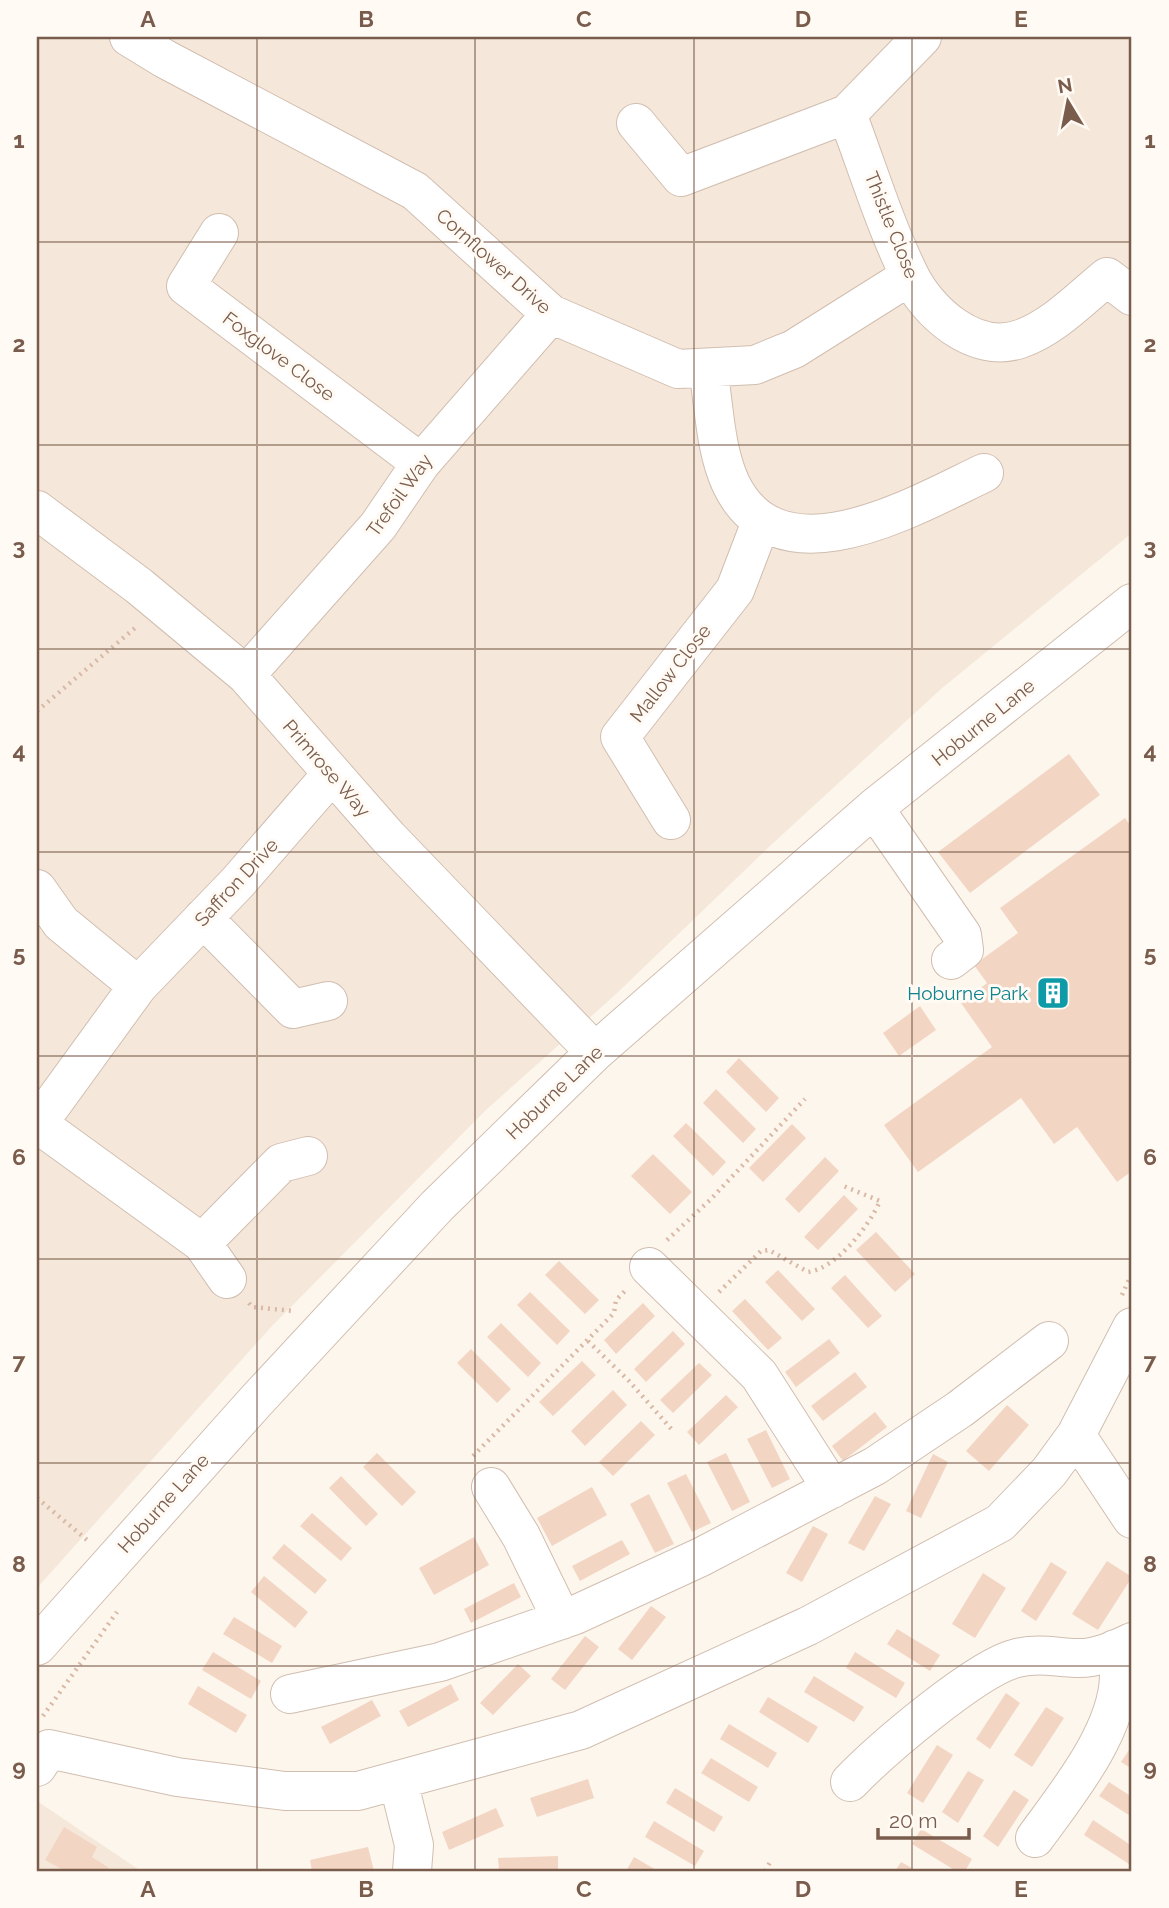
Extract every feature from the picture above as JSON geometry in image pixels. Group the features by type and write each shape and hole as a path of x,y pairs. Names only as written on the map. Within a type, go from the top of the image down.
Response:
{"street":[{"name":"Cornflower Drive","path":"129,37 173,48 415,191 551,314 668,366 678,369 755,365 794,349 910,276"},
{"path":"636,123 681,177 847,114 922,37"},
{"name":"Thistle Close","path":"847,114 910,276 950,324 981,339 999,343 1018,340 1037,332 1107,277 1132,296"},
{"name":"Foxglove Close","path":"219,233 186,286 421,463"},
{"name":"Trefoil Way","path":"246,675 378,526 421,463 551,314"},
{"path":"708,368 725,467 737,495 761,522 782,531 803,534 847,529 892,533 984,473"},
{"name":"Primrose Way","path":"37,510 162,604 246,675 331,775 595,1052"},
{"name":"Mallow Close","path":"671,820 620,737 734,590 761,522"},
{"name":"Hoburne Lane","path":"37,1646 111,1560 438,1206 595,1052 874,808 1132,603"},
{"name":"Saffron Drive","path":"227,1279 202,1243 37,1125 138,986 331,775"},
{"path":"874,808 962,935 964,950 951,960"},
{"path":"37,888 61,923 138,986"},
{"path":"202,918 293,1009 328,1001"},
{"path":"202,1243 281,1163 308,1156"},
{"path":"653,1258 696,1314 759,1376 832,1489"},
{"path":"41,1747 177,1777 285,1791 358,1791 581,1730 808,1626 1000,1523 1049,1472 1076,1435 1132,1327"},
{"path":"290,1694 440,1662 562,1620 733,1542 875,1466 960,1409 1049,1341"},
{"path":"1076,1435 1132,1519"},
{"path":"479,1474 521,1536 562,1620"},
{"path":"850,1782 883,1748 984,1674 1015,1658 1045,1654 1078,1658 1124,1646 1106,1726 1092,1756 1035,1838"},
{"path":"398,1780 414,1845 412,1871"}],"path":[{"path":"37,711 162,604"},
{"path":"479,1474 614,1313 616,1300 805,1100"},
{"path":"696,1314 761,1251 769,1250 808,1272 825,1266 869,1224 880,1201 841,1185"},
{"path":"227,1279 252,1307 293,1311 321,1332"},
{"path":"588,1341 629,1381 673,1431"},
{"path":"37,1498 111,1560"},
{"path":"41,1747 119,1610"},
{"path":"765,1871 772,1859"}],"shaded area":[{"path":"37,37 1132,37 1132,533 941,689 770,846 615,995 487,1109 272,1326 37,1588"},
{"path":"37,1801 141,1871 37,1871"}],"building":[{"path":"1069,754 1100,795 970,893 938,852"},
{"name":"Hoburne Park","path":"1125,818 1132,828 1132,1171 1117,1182 1077,1127 1054,1144 1021,1098 918,1172 884,1125 992,1047 961,1003 987,983 974,965 1018,933 1000,908"},
{"path":"920,1006 936,1030 899,1056 883,1033"},
{"path":"739,1058 779,1098 766,1112 726,1072"},
{"path":"716,1089 756,1129 743,1143 703,1103"},
{"path":"686,1123 726,1162 713,1176 673,1136"},
{"path":"792,1124 806,1138 763,1182 749,1168"},
{"path":"653,1154 692,1192 670,1214 631,1176"},
{"path":"825,1157 839,1171 799,1213 785,1199"},
{"path":"844,1195 858,1209 818,1250 804,1237"},
{"path":"876,1232 915,1274 895,1292 856,1250"},
{"path":"559,1261 599,1300 585,1314 545,1275"},
{"path":"778,1270 815,1309 802,1321 765,1282"},
{"path":"845,1275 882,1316 868,1328 831,1288"},
{"path":"530,1292 570,1331 557,1345 517,1305"},
{"path":"745,1299 782,1338 768,1350 732,1311"},
{"path":"643,1303 655,1316 616,1354 604,1340"},
{"path":"501,1323 541,1363 528,1377 487,1337"},
{"path":"673,1331 685,1344 646,1382 634,1369"},
{"path":"829,1339 840,1353 796,1387 785,1372"},
{"path":"471,1349 511,1389 497,1403 457,1363"},
{"path":"582,1361 596,1375 553,1416 539,1402"},
{"path":"699,1363 712,1375 673,1413 660,1400"},
{"path":"855,1372 867,1387 823,1421 811,1406"},
{"path":"613,1390 627,1405 585,1446 571,1431"},
{"path":"726,1395 738,1407 699,1445 687,1432"},
{"path":"1007,1405 1029,1425 989,1471 966,1451"},
{"path":"875,1412 887,1427 843,1461 832,1446"},
{"path":"641,1421 655,1435 613,1476 599,1462"},
{"path":"766,1430 790,1479 772,1488 747,1439"},
{"path":"377,1453 416,1492 402,1506 363,1467"},
{"path":"726,1453 750,1502 732,1511 707,1462"},
{"path":"933,1454 948,1462 921,1518 906,1511"},
{"path":"686,1474 711,1523 692,1532 667,1483"},
{"path":"341,1476 378,1514 366,1526 329,1488"},
{"path":"592,1487 607,1515 552,1546 537,1518"},
{"path":"649,1494 674,1544 655,1553 630,1504"},
{"path":"875,1496 891,1504 864,1551 848,1543"},
{"path":"312,1513 352,1548 341,1561 300,1526"},
{"path":"813,1526 828,1534 802,1582 786,1573"},
{"path":"474,1537 489,1565 434,1595 419,1568"},
{"path":"622,1540 630,1554 580,1581 572,1566"},
{"path":"284,1544 327,1580 315,1594 272,1558"},
{"path":"1107,1561 1132,1577 1098,1630 1072,1614"},
{"path":"1051,1562 1067,1572 1036,1621 1021,1611"},
{"path":"983,1573 1006,1588 975,1638 952,1624"},
{"path":"264,1576 308,1612 295,1628 251,1592"},
{"path":"514,1583 521,1597 471,1623 464,1609"},
{"path":"651,1606 666,1617 632,1660 618,1649"},
{"path":"234,1617 282,1646 272,1663 223,1634"},
{"path":"897,1629 940,1655 930,1671 887,1644"},
{"path":"585,1636 599,1647 565,1690 551,1679"},
{"path":"213,1652 261,1681 251,1699 202,1670"},
{"path":"855,1652 905,1683 896,1698 846,1668"},
{"path":"518,1664 531,1676 493,1715 480,1703"},
{"path":"814,1676 864,1707 854,1722 804,1692"},
{"path":"451,1684 459,1700 408,1727 399,1711"},
{"path":"198,1686 247,1715 236,1733 188,1704"},
{"path":"1006,1693 1020,1703 990,1749 976,1739"},
{"path":"768,1697 818,1727 808,1743 759,1712"},
{"path":"372,1700 381,1716 330,1744 321,1727"},
{"path":"1046,1707 1064,1718 1032,1767 1014,1755"},
{"path":"729,1724 777,1753 768,1768 720,1739"},
{"path":"937,1745 953,1755 923,1803 907,1793"},
{"path":"1132,1748 1132,1769 1121,1762"},
{"path":"711,1758 758,1787 749,1802 701,1773"},
{"path":"968,1771 984,1780 958,1823 942,1812"},
{"path":"588,1779 594,1798 537,1817 530,1798"},
{"path":"1109,1782 1132,1797 1132,1817 1099,1796"},
{"path":"675,1788 723,1817 714,1832 666,1803"},
{"path":"1014,1790 1029,1800 998,1847 983,1836"},
{"path":"496,1808 504,1826 449,1850 442,1832"},
{"path":"1093,1820 1132,1846 1129,1864 1084,1835"},
{"path":"654,1821 704,1851 695,1866 645,1837"},
{"path":"64,1827 97,1847 92,1857 109,1868 107,1871 65,1871 45,1860"},
{"path":"921,1829 972,1859 965,1871 956,1871 912,1844"},
{"path":"368,1847 374,1871 312,1871 310,1860"},
{"path":"558,1856 558,1871 499,1871 498,1858"},
{"path":"634,1857 658,1871 626,1871"},
{"path":"901,1862 917,1871 895,1871"}],"place":[{"name":"Hoburne Park","path":"1053,993"}]}
